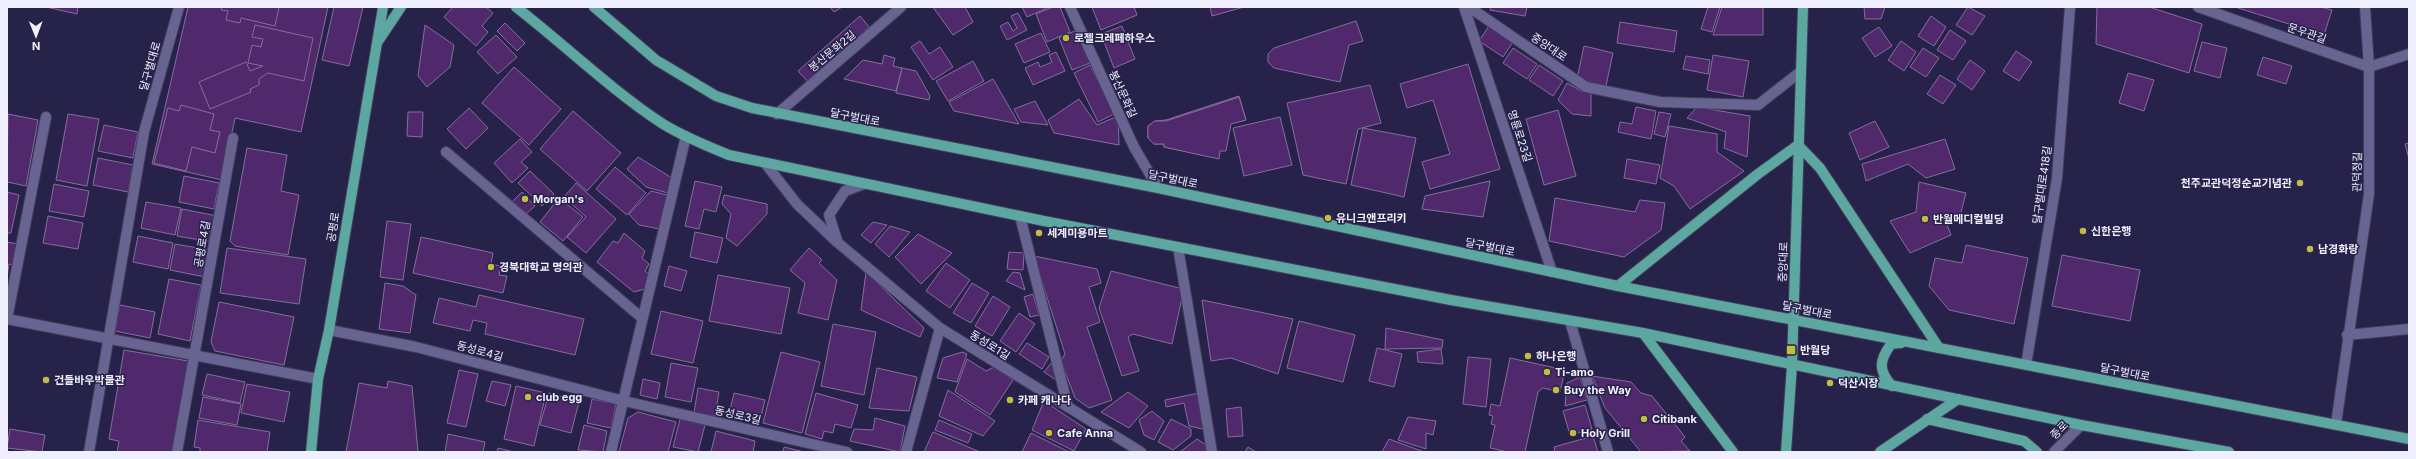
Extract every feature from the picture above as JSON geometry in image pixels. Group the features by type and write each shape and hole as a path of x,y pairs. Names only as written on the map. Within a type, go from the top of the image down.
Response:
{"main road":[{"name":"공평로","path":"311,452 318,379 329,330 383,7"},
{"path":"376,45 401,7"},
{"path":"516,7 638,107 686,136 730,155 1020,216 1451,300 1643,333 2081,425 2229,452"},
{"name":"달구벌대로","path":"594,7 656,60 716,96 752,108 777,114 1158,188 1618,286 2409,439"},
{"name":"중앙대로","path":"1786,452 1792,365 1803,7"},
{"path":"1618,286 1758,174 1798,145 1820,168 1939,348"},
{"path":"1643,333 1733,452"},
{"path":"1892,386 1882,375 1884,354 1892,344 1905,342"},
{"path":"1880,452 1958,399"},
{"path":"1928,419 2024,441 2037,452"}],"street":[{"name":"달구벌대로","path":"108,338 144,132 179,7"},
{"name":"봉산문화2길","path":"777,114 901,7"},
{"name":"봉산문화길","path":"1070,7 1134,147 1158,188"},
{"name":"명륜로23길","path":"1464,7 1552,272"},
{"name":"중앙대로","path":"1469,7 1586,87 1660,102 1758,105 1800,72"},
{"name":"달구벌대로418길","path":"2026,365 2057,178 2070,7"},
{"name":"문우관길","path":"2198,7 2369,67"},
{"name":"관덕정길","path":"2336,424 2347,335 2369,194 2369,67 2366,7"},
{"path":"2369,67 2409,54"},
{"path":"46,117 7,319 318,379"},
{"path":"611,452 686,136"},
{"name":"공평로4길","path":"177,452 233,138"},
{"path":"446,152 642,318"},
{"name":"동성로1길","path":"765,163 797,204 837,242 940,328 1141,452"},
{"path":"837,242 829,215 844,191 864,184"},
{"path":"1020,216 1068,407"},
{"path":"1178,247 1212,452"},
{"path":"1570,321 1608,452"},
{"path":"906,452 940,328"},
{"path":"2347,335 2409,329"},
{"name":"동성로4길","path":"329,330 416,347 624,401"},
{"path":"89,452 108,338"},
{"name":"동성로3길","path":"624,401 847,452"},
{"name":"종로","path":"2054,452 2081,425"}],"building":[{"path":"46,7 78,7 77,14"},
{"path":"188,7 328,7 301,132 235,118 222,180 152,164"},
{"path":"222,7 279,7 275,26 241,18 240,23 226,20 228,11 221,10"},
{"path":"334,7 363,7 349,66 322,60"},
{"path":"453,7 486,7 493,13 482,26 488,32 476,46 444,17"},
{"path":"830,7 842,7 834,12"},
{"path":"933,7 965,7 973,22 953,35"},
{"path":"1022,7 1049,7 1027,17"},
{"path":"1053,7 1060,7 1070,32 1047,42 1036,14"},
{"path":"1092,7 1134,7 1137,15 1101,30"},
{"path":"1210,7 1244,7 1212,16"},
{"path":"1491,7 1527,7 1525,16 1490,10"},
{"path":"1708,7 1720,7 1712,32 1701,29"},
{"path":"1722,7 1763,7 1763,35 1713,35"},
{"path":"1864,7 1885,7 1881,19 1865,19"},
{"path":"1968,7 1985,16 1972,35 1956,25"},
{"path":"2097,7 2149,7 2202,24 2189,73 2096,44"},
{"path":"2235,7 2321,7 2332,10 2324,35"},
{"path":"1018,13 1027,30 1007,40 1000,26 1008,22 1013,31 1017,28 1011,16"},
{"path":"860,16 869,27 808,82 798,71"},
{"path":"1931,16 1946,27 1934,46 1918,36"},
{"path":"1356,21 1363,41 1349,45 1340,82 1274,68 1268,62 1268,54 1274,48"},
{"path":"1620,22 1677,31 1674,52 1617,43"},
{"path":"505,23 525,43 517,51 497,31"},
{"path":"255,25 313,38 304,81 268,73 259,79 259,85 250,89 251,92 210,109 199,82 246,62 250,71 263,66 248,63 252,45 261,47 263,39 252,37"},
{"path":"425,25 454,45 450,67 427,87 418,76"},
{"path":"1122,26 1135,59 1114,68 1101,34"},
{"path":"1489,26 1513,42 1503,57 1479,41"},
{"path":"1879,27 1892,46 1875,57 1862,38"},
{"path":"1077,30 1090,63 1072,70 1059,38"},
{"path":"1950,30 1966,41 1953,60 1937,50"},
{"path":"1041,33 1050,52 1024,63 1015,44"},
{"path":"496,35 517,57 498,74 477,52"},
{"path":"920,41 929,54 940,47 953,67 933,80 911,47"},
{"path":"1901,41 1916,52 1904,71 1888,60"},
{"path":"2202,42 2227,48 2220,78 2194,71"},
{"path":"1584,46 1613,53 1606,86 1577,79"},
{"path":"1513,48 1537,64 1527,79 1503,63"},
{"path":"1923,48 1939,58 1926,77 1910,67"},
{"path":"2016,51 2032,62 2019,81 2003,71"},
{"path":"1056,52 1065,71 1033,85 1025,68 1038,62 1040,67 1052,62 1049,55"},
{"path":"884,55 895,58 893,66 902,68 896,91 844,79 863,60 882,64"},
{"path":"1713,55 1749,61 1743,97 1707,90"},
{"path":"1686,56 1710,60 1708,74 1683,69"},
{"path":"2263,57 2292,66 2286,84 2257,75"},
{"path":"1970,60 1985,71 1972,90 1957,79"},
{"path":"973,61 984,81 948,101 936,81"},
{"path":"1468,64 1500,169 1430,189 1422,162 1450,154 1433,100 1407,108 1400,84"},
{"path":"1090,65 1114,114 1098,122 1074,73"},
{"path":"1539,65 1563,81 1553,96 1529,80"},
{"path":"514,67 561,109 529,145 482,103"},
{"path":"902,68 916,71 930,96 929,100 896,93"},
{"path":"2128,73 2154,80 2144,111 2119,103"},
{"path":"1940,75 1956,85 1943,104 1927,94"},
{"path":"993,79 1019,124 954,111 949,102"},
{"path":"1567,83 1581,91 1591,92 1591,116 1572,114 1558,100"},
{"path":"1370,85 1381,123 1358,129 1346,184 1303,175 1287,103"},
{"path":"1239,96 1246,120 1208,129 1202,155 1164,147 1164,144 1154,144 1148,138 1148,126 1155,121 1166,120"},
{"path":"1239,97 1246,120 1231,124 1226,151 1220,151 1219,159 1164,147 1164,144 1154,144 1148,138 1148,126 1155,121 1166,121"},
{"path":"1079,99 1097,125 1118,116 1119,145 1054,133 1048,120"},
{"path":"1035,101 1048,125 1021,122 1014,109"},
{"path":"181,105 214,114 210,130 220,132 215,153 192,147 186,171 154,163 168,108 179,111"},
{"path":"1636,107 1656,111 1651,139 1618,132 1620,122 1632,124"},
{"path":"1697,107 1750,116 1747,157 1724,148 1726,132 1687,118"},
{"path":"469,108 488,128 466,149 447,129"},
{"path":"1558,110 1576,176 1544,185 1526,119"},
{"path":"573,111 621,153 587,191 540,149"},
{"path":"408,112 423,112 422,137 407,136"},
{"path":"1659,112 1671,114 1665,137 1654,134"},
{"path":"8,114 38,120 26,186 7,182"},
{"path":"68,114 99,119 87,186 56,180"},
{"path":"1280,117 1292,165 1244,176 1233,128"},
{"path":"1875,121 1889,147 1860,160 1849,133"},
{"path":"104,125 138,132 133,158 98,151"},
{"path":"1669,126 1717,134 1717,152 1744,171 1690,209 1674,186 1660,178"},
{"path":"1363,128 1416,138 1404,197 1351,185"},
{"path":"520,139 532,152 521,162 528,168 512,183 494,163"},
{"path":"1945,139 1955,169 1926,178 1908,164 1866,181 1862,164"},
{"path":"2409,143 2409,159 2405,144"},
{"path":"247,148 287,155 281,191 299,195 288,255 235,246 230,241"},
{"path":"638,157 672,178 668,193 646,187 627,169"},
{"path":"98,158 133,165 128,192 93,185"},
{"path":"1627,159 1660,165 1656,184 1624,178"},
{"path":"615,167 646,193 627,215 596,189"},
{"path":"530,171 554,194 542,206 518,183"},
{"path":"184,176 219,183 214,209 179,202"},
{"path":"695,181 722,187 716,212 704,209 699,229 685,226"},
{"path":"1490,181 1483,217 1422,209 1425,196"},
{"name":"반월메디컬빌딩","path":"1919,182 1966,193 1960,216 1946,222 1951,235 1910,253 1890,221 1916,212"},
{"path":"576,183 616,219 586,253 567,237 586,217 564,197"},
{"path":"54,184 89,191 84,217 49,211"},
{"path":"651,191 667,195 660,229 639,225 629,214"},
{"path":"7,192 19,195 11,233 7,233"},
{"path":"522,192 535,206 525,215 512,202"},
{"path":"724,195 767,204 767,214 737,246 726,238 731,214 722,204"},
{"path":"559,198 583,217 563,241 540,222"},
{"path":"1555,198 1635,212 1640,200 1665,203 1661,230 1624,257 1549,241"},
{"path":"146,202 181,208 175,235 141,228"},
{"path":"182,209 217,216 212,242 177,236"},
{"path":"48,216 83,223 78,249 43,243"},
{"path":"387,221 411,224 403,280 380,277"},
{"path":"873,222 887,225 871,243 861,235"},
{"path":"890,226 910,232 889,257 875,244"},
{"path":"695,232 723,238 717,263 690,257"},
{"path":"624,233 645,251 642,258 649,264 645,271 648,274 645,289 634,292 597,262 613,241 618,243"},
{"path":"918,234 952,253 921,284 895,257"},
{"path":"138,236 173,243 168,269 133,262"},
{"path":"421,237 493,253 491,264 501,266 499,275 507,276 503,293 413,273"},
{"path":"7,242 18,244 14,265 9,264 7,278"},
{"path":"175,244 210,250 205,277 170,270"},
{"path":"1966,245 2028,258 2014,324 1949,310 1929,286 1935,258 1962,263"},
{"path":"227,248 306,259 299,304 220,293"},
{"path":"809,248 822,260 819,263 837,280 828,320 798,313 805,283 790,270"},
{"path":"1009,252 1024,253 1023,270 1007,269"},
{"path":"2062,255 2140,270 2130,321 2052,306"},
{"path":"1034,256 1097,269 1101,283 1089,287 1100,322 1087,327 1112,400 1089,408 1075,398 1061,361 1065,354"},
{"path":"946,263 970,280 950,308 926,291"},
{"path":"669,266 687,271 681,291 664,286"},
{"path":"1111,271 1179,288 1183,293 1172,344 1133,334 1128,337 1139,371 1122,376 1099,308"},
{"path":"866,272 924,328 920,337 861,310"},
{"path":"1013,272 1020,273 1025,290 1006,281"},
{"path":"718,275 790,288 781,334 709,321"},
{"path":"169,279 201,285 190,341 158,334"},
{"path":"385,283 403,286 416,295 410,333 379,329"},
{"path":"972,283 989,293 971,323 953,313"},
{"path":"1033,294 1039,315 1030,317 1024,297"},
{"path":"479,295 584,319 575,355 485,334 487,323 473,320 470,331 433,323 439,298 476,307"},
{"path":"993,296 1010,307 992,336 975,326"},
{"path":"1202,300 1293,319 1278,374 1231,358 1211,361"},
{"path":"219,302 294,317 284,365 215,351 211,342"},
{"path":"120,305 155,312 150,338 115,331"},
{"path":"661,311 703,321 693,363 651,354"},
{"path":"1019,313 1035,324 1016,352 1000,341"},
{"path":"1299,321 1355,335 1343,382 1287,368"},
{"path":"833,324 876,332 864,395 821,386"},
{"path":"1386,328 1443,340 1442,348 1385,349"},
{"path":"1027,343 1049,357 1042,369 1019,354"},
{"path":"1377,348 1402,354 1394,387 1369,381"},
{"path":"1441,349 1443,364 1418,362 1417,352"},
{"path":"124,350 188,361 173,452 117,452 119,441 109,439"},
{"path":"781,352 820,362 802,433 763,423"},
{"path":"962,352 967,354 957,382 937,378 943,358"},
{"path":"1468,357 1491,359 1486,407 1463,404"},
{"path":"1510,358 1565,370 1560,392 1543,388 1538,392 1525,452 1508,452 1490,448 1495,425 1491,424 1493,416 1489,415 1491,404 1500,406"},
{"path":"967,359 986,371 994,367 1013,380 990,415 955,392"},
{"path":"1052,362 1059,382 1044,372"},
{"path":"671,363 698,368 691,402 665,397"},
{"path":"877,368 917,377 909,411 869,408"},
{"path":"459,370 478,374 466,427 447,423"},
{"path":"207,374 245,382 240,403 202,395"},
{"path":"1592,376 1631,382 1641,393 1652,396 1685,437 1681,441 1690,451 1641,452 1605,408"},
{"path":"1580,377 1587,400 1565,406 1567,383"},
{"path":"643,379 660,383 657,399 640,395"},
{"path":"388,381 412,386 418,452 346,452 359,383 387,388"},
{"path":"492,381 511,385 505,406 486,401"},
{"path":"247,384 290,392 284,422 241,413"},
{"path":"516,386 546,393 534,446 504,439"},
{"path":"698,388 719,392 715,416 694,413"},
{"path":"948,390 995,421 983,436 939,416"},
{"path":"1128,392 1148,406 1129,428 1101,412"},
{"path":"549,393 579,402 571,433 540,425"},
{"path":"734,393 765,400 760,421 729,414"},
{"path":"816,393 858,405 851,428 835,424 833,433 824,431 822,439 805,434"},
{"path":"1199,393 1207,430 1189,426 1184,403 1166,407 1165,400"},
{"path":"203,397 241,404 237,425 199,418"},
{"path":"592,399 616,404 611,428 587,423"},
{"path":"1044,401 1086,429 1074,451 1032,430"},
{"path":"1585,405 1592,429 1570,435 1563,411"},
{"path":"1241,407 1243,436 1228,437 1226,409"},
{"path":"1152,411 1164,421 1154,440 1144,435 1139,420"},
{"path":"638,412 676,422 668,452 619,452 628,418"},
{"path":"1408,417 1436,421 1433,435 1426,433 1426,449 1398,440"},
{"path":"875,418 905,426 900,452 850,441 854,429 873,430"},
{"path":"680,419 705,425 698,452 673,447"},
{"path":"1171,419 1191,429 1191,436 1173,450 1158,442"},
{"path":"198,420 270,432 267,452 200,452 200,448 194,447"},
{"path":"939,420 972,434 968,443 935,430"},
{"path":"584,425 607,431 603,452 578,450"},
{"path":"10,429 45,435 42,452 7,448"},
{"path":"716,431 755,441 753,452 711,452"},
{"path":"933,432 980,452 924,452"},
{"path":"1031,433 1069,452 1022,452"},
{"path":"448,434 485,442 483,452 445,452"},
{"path":"1593,436 1598,452 1555,452 1554,447"},
{"path":"1197,439 1209,447 1207,452 1180,452"},
{"path":"1389,439 1424,452 1382,452"},
{"path":"784,447 804,452 783,452"},
{"path":"1248,447 1256,452 1245,452"},
{"path":"498,448 514,452 497,452"}],"place":[{"name":"로젤크레페하우스","path":"1066,38"},
{"name":"천주교관덕정순교기념관","path":"2300,183"},
{"name":"Morgan's","path":"525,199"},
{"name":"유니크앤프리키","path":"1328,218"},
{"name":"반월메디컬빌딩","path":"1925,219"},
{"name":"신한은행","path":"2083,231"},
{"name":"세계미용마트","path":"1039,233"},
{"name":"남경화랑","path":"2310,249"},
{"name":"경북대학교 명의관","path":"491,267"},
{"name":"반월당","path":"1791,350"},
{"name":"하나은행","path":"1528,356"},
{"name":"Ti-amo","path":"1547,372"},
{"name":"건들바우박물관","path":"46,380"},
{"name":"덕산시장","path":"1830,383"},
{"name":"Buy the Way","path":"1556,390"},
{"name":"club egg","path":"528,397"},
{"name":"카페 캐나다","path":"1010,400"},
{"name":"Citibank","path":"1644,419"},
{"name":"Cafe Anna","path":"1049,433"},
{"name":"Holy Grill","path":"1573,433"}]}
